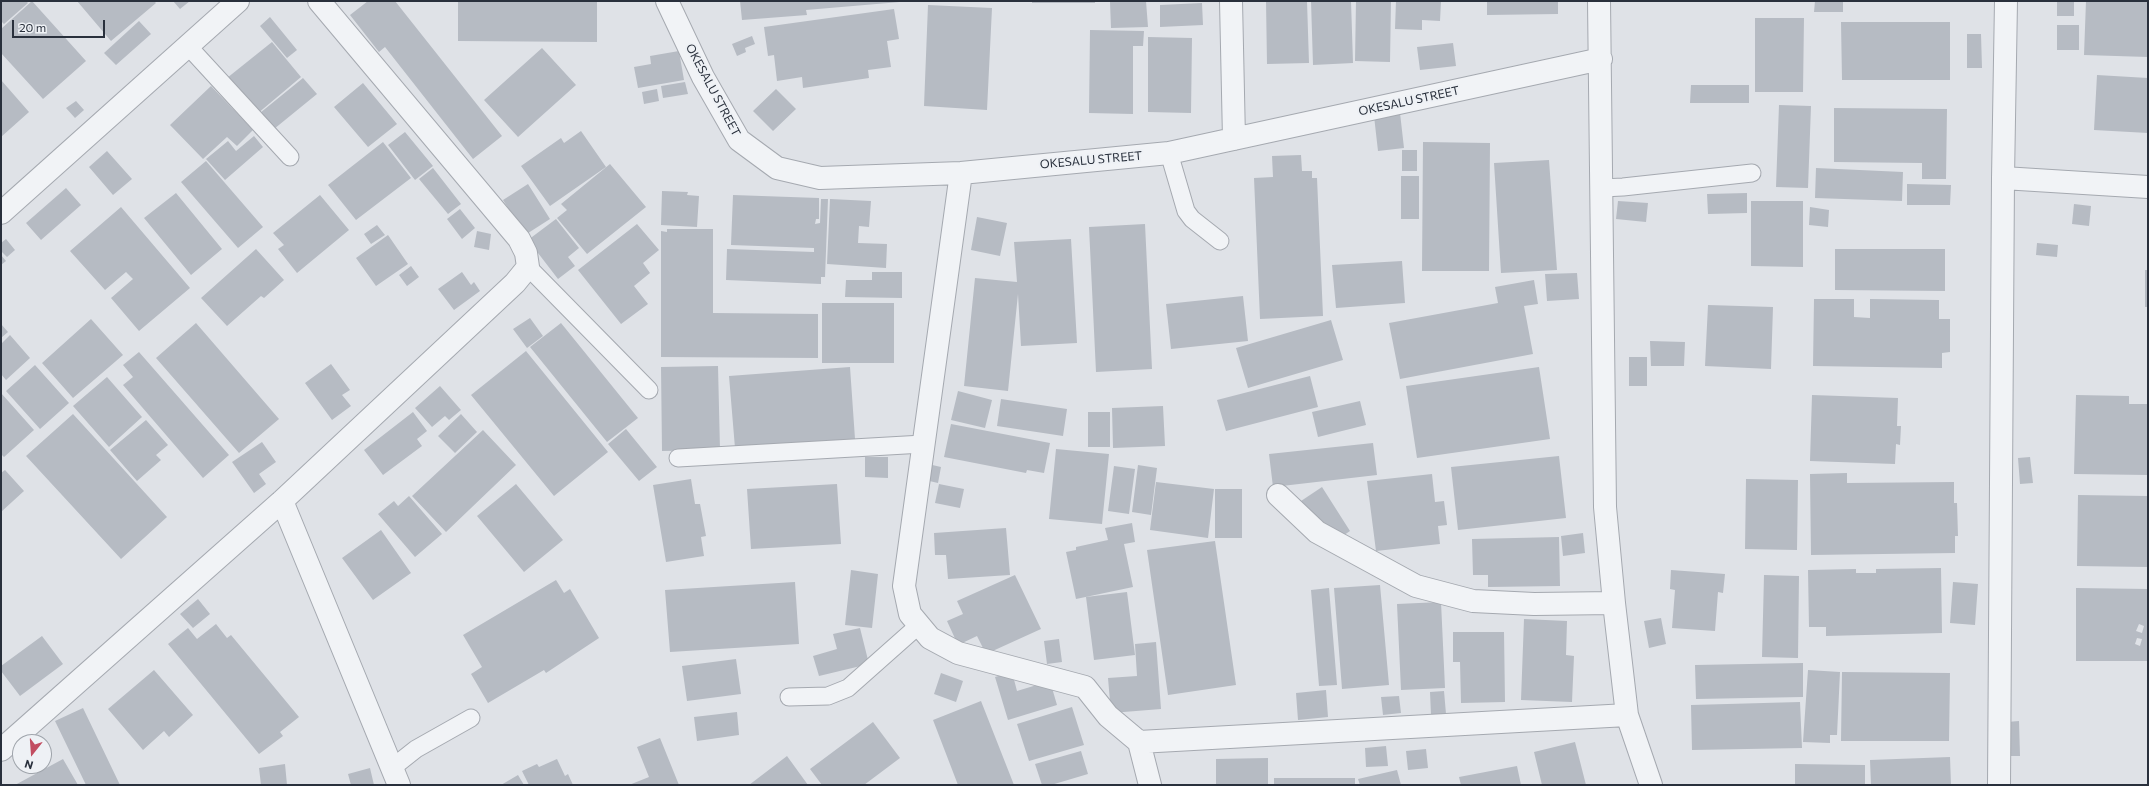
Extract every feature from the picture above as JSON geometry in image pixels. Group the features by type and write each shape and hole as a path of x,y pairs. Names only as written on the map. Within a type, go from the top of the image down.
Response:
{"street":[{"path":"1,214 238,1"},
{"path":"1,750 282,501 515,284 528,267 526,253 519,239 319,1"},
{"name":"OKESALU STREET","path":"668,1 703,77 739,140 777,168 820,178 961,172 1170,153 1601,59"},
{"path":"1231,1 1234,139"},
{"path":"1599,1 1601,59 1605,507 1627,715 1651,785"},
{"path":"1999,785 2003,178 2006,1"},
{"path":"961,172 904,586 910,614 930,638 958,653 1084,687 1108,716 1139,742 1150,785"},
{"path":"2003,178 2148,187"},
{"path":"1278,495 1317,532 1416,586 1473,601 1534,604 1614,603"},
{"path":"282,501 396,777"},
{"path":"1139,742 1627,715"}],"lane":[{"path":"188,46 290,157"},
{"path":"1170,153 1186,210 1192,219 1220,241"},
{"path":"1602,188 1623,188 1752,174"},
{"path":"528,267 649,390"},
{"path":"678,458 923,444"},
{"path":"789,697 828,696 848,688 919,625"},
{"path":"396,777 416,749 471,718"}],"building":[{"path":"1,1 26,1 28,3 4,24 1,21"},
{"path":"32,1 86,61 43,99 1,53 1,29"},
{"path":"77,1 154,1 156,3 111,41"},
{"path":"173,1 190,1 180,9"},
{"path":"368,1 395,1 502,136 473,159 385,47 379,52 350,15"},
{"path":"458,1 597,1 597,42 458,41"},
{"path":"740,1 900,2 806,10 807,15 742,20"},
{"path":"1032,1 1095,1 1095,3 1032,3"},
{"path":"1146,1 1148,27 1111,28 1110,2"},
{"path":"1266,1 1307,1 1309,63 1267,64"},
{"path":"1311,1 1351,1 1353,63 1313,65"},
{"path":"1356,1 1391,1 1390,62 1355,61"},
{"path":"1396,1 1441,1 1440,21 1422,20 1422,30 1395,29"},
{"path":"1487,1 1558,1 1558,14 1487,15"},
{"path":"1815,1 1843,1 1843,12 1814,12"},
{"path":"2057,1 2074,1 2074,16 2057,16"},
{"path":"2086,1 2148,1 2148,57 2084,55"},
{"path":"1202,3 1203,25 1160,27 1160,5"},
{"path":"928,5 992,8 987,110 924,106"},
{"path":"894,9 899,39 887,41 891,67 868,70 869,78 803,88 802,77 777,81 774,55 768,56 764,27"},
{"path":"270,17 297,50 287,58 260,26"},
{"path":"1755,18 1804,18 1803,92 1755,92"},
{"path":"139,21 151,34 116,65 104,53"},
{"path":"1841,22 1950,22 1950,80 1842,80"},
{"path":"2057,25 2079,25 2079,50 2057,50"},
{"path":"1090,30 1144,31 1143,46 1133,46 1133,114 1089,113"},
{"path":"1967,34 1981,34 1982,68 1967,68"},
{"path":"752,36 755,44 745,48 746,52 737,56 732,44"},
{"path":"1148,37 1192,38 1191,113 1148,112"},
{"path":"272,42 301,77 257,114 227,78"},
{"path":"1453,43 1456,66 1420,70 1417,47"},
{"path":"542,48 576,85 518,137 484,100"},
{"path":"679,51 684,80 638,88 634,67 651,64 650,56"},
{"path":"2097,75 2148,78 2148,133 2094,130"},
{"path":"303,78 317,94 274,129 260,113"},
{"path":"1,80 29,112 1,137"},
{"path":"685,82 688,94 663,98 661,86"},
{"path":"363,83 397,124 368,147 334,107"},
{"path":"1691,85 1749,85 1749,103 1690,103"},
{"path":"211,86 253,130 237,146 227,137 203,159 170,125"},
{"path":"657,89 659,101 644,104 642,92"},
{"path":"776,89 796,109 773,131 753,111"},
{"path":"76,101 84,110 75,118 66,108"},
{"path":"1779,105 1811,106 1808,188 1776,187"},
{"path":"1834,108 1947,109 1946,179 1922,179 1922,163 1834,162"},
{"path":"1400,113 1404,148 1378,151 1374,116"},
{"path":"581,131 606,167 550,206 521,166 561,138 564,143"},
{"path":"405,132 433,166 415,180 388,145"},
{"path":"254,136 263,147 225,180 206,159 228,141 236,151"},
{"path":"383,142 411,178 356,220 328,185"},
{"path":"1423,142 1490,143 1489,271 1422,271"},
{"path":"1402,150 1417,150 1417,171 1402,171"},
{"path":"107,151 132,179 113,195 89,167"},
{"path":"1301,155 1302,171 1312,171 1312,178 1317,178 1323,316 1260,319 1254,178 1273,177 1272,156"},
{"path":"1549,160 1557,270 1501,273 1494,163"},
{"path":"206,161 263,227 238,248 181,182"},
{"path":"610,164 646,207 587,254 557,218 567,210 561,204"},
{"path":"433,168 461,204 448,214 419,179"},
{"path":"1816,168 1903,172 1902,201 1815,198"},
{"path":"1401,176 1419,176 1419,219 1401,219"},
{"path":"528,184 550,219 525,235 503,200"},
{"path":"1907,184 1951,185 1950,205 1907,205"},
{"path":"66,188 81,205 41,240 26,223"},
{"path":"662,191 688,192 687,195 699,196 697,227 661,225"},
{"path":"176,193 222,249 191,275 144,218"},
{"path":"1747,193 1747,213 1708,214 1707,194"},
{"path":"320,195 349,230 297,273 278,249 284,245 273,233"},
{"path":"733,195 819,198 819,219 816,219 815,224 820,223 821,199 828,199 825,277 821,277 821,284 726,280 727,249 814,252 814,248 731,245"},
{"path":"830,199 871,201 869,227 859,226 858,243 887,244 886,268 827,264"},
{"path":"1618,201 1648,203 1646,222 1616,219"},
{"path":"1751,201 1803,201 1803,267 1751,266"},
{"path":"2074,204 2091,206 2089,226 2072,224"},
{"path":"121,207 190,288 139,331 111,298 133,279 126,272 105,290 70,251"},
{"path":"1810,207 1829,210 1828,227 1809,225"},
{"path":"460,209 475,228 462,239 447,219"},
{"path":"977,217 1007,223 1000,256 971,250"},
{"path":"556,219 579,248 568,257 575,266 558,279 528,240"},
{"path":"637,224 659,250 643,263 650,273 634,286 648,304 621,324 578,270"},
{"path":"1145,224 1152,369 1096,372 1089,227"},
{"path":"377,225 385,235 371,244 364,234"},
{"path":"667,229 713,229 713,313 818,314 818,358 661,357 661,231 667,232"},
{"path":"477,231 491,234 489,250 474,247"},
{"path":"388,235 408,264 376,286 356,258"},
{"path":"6,239 15,250 7,257 1,251 1,243"},
{"path":"1071,239 1077,343 1021,346 1018,294 1008,391 964,386 975,278 1017,282 1014,242"},
{"path":"2037,243 2058,245 2057,257 2036,255"},
{"path":"256,249 284,280 264,298 261,296 227,326 201,298"},
{"path":"1835,249 1945,249 1945,291 1835,290"},
{"path":"1,255 6,261 1,265"},
{"path":"1402,261 1405,303 1336,308 1332,265"},
{"path":"411,266 419,277 407,286 399,275"},
{"path":"2145,270 2148,270 2148,307 2145,307"},
{"path":"462,272 471,285 474,282 480,291 454,310 438,289"},
{"path":"872,272 902,272 902,298 845,297 846,280 872,280"},
{"path":"1577,273 1579,299 1547,301 1545,274"},
{"path":"1534,280 1538,304 1524,306 1533,354 1400,379 1389,323 1498,303 1495,287"},
{"path":"1243,296 1248,341 1171,349 1166,304"},
{"path":"1814,299 1854,299 1854,317 1870,318 1870,299 1939,300 1939,319 1950,319 1950,352 1942,353 1942,368 1813,366"},
{"path":"822,303 894,303 894,363 822,363"},
{"path":"1708,305 1773,307 1771,369 1705,366"},
{"path":"530,318 543,336 527,348 513,329"},
{"path":"91,319 123,355 73,398 42,363"},
{"path":"1331,320 1343,360 1248,388 1236,348"},
{"path":"196,323 279,419 239,453 156,358"},
{"path":"561,323 638,418 607,442 530,347"},
{"path":"1,324 8,332 1,338"},
{"path":"10,335 30,358 6,380 1,374 1,344"},
{"path":"1650,341 1685,342 1684,366 1651,366"},
{"path":"526,351 608,452 554,496 471,395"},
{"path":"139,352 229,455 203,478 123,385 133,377 123,365"},
{"path":"1629,357 1647,357 1647,386 1629,386"},
{"path":"331,364 350,390 342,395 351,406 332,420 305,383"},
{"path":"35,365 69,403 40,429 6,391"},
{"path":"718,366 720,450 662,451 661,367"},
{"path":"850,367 855,439 735,448 729,376"},
{"path":"1539,367 1550,439 1417,458 1406,386"},
{"path":"1310,376 1318,407 1226,431 1217,400"},
{"path":"107,377 142,417 109,447 73,406"},
{"path":"440,386 461,410 449,420 445,416 432,427 415,408"},
{"path":"958,391 992,400 985,428 951,420"},
{"path":"1,393 34,430 4,457 1,454"},
{"path":"1812,395 1898,398 1897,426 1901,426 1900,445 1896,444 1895,464 1810,461"},
{"path":"2076,395 2129,396 2129,404 2148,404 2148,475 2074,474"},
{"path":"1001,399 1067,409 1063,436 997,426"},
{"path":"1360,401 1366,425 1318,437 1312,412"},
{"path":"1163,406 1165,446 1113,448 1112,408"},
{"path":"413,412 427,431 417,439 422,446 383,475 364,450"},
{"path":"1088,412 1110,412 1110,447 1088,447"},
{"path":"73,414 167,517 121,559 26,456"},
{"path":"461,414 477,432 455,453 438,436"},
{"path":"146,420 168,445 156,455 161,460 137,481 110,450"},
{"path":"951,424 1050,443 1044,473 1027,470 1026,473 944,457"},
{"path":"626,429 657,467 639,481 608,444"},
{"path":"483,430 516,465 446,532 412,496"},
{"path":"262,442 276,462 259,474 266,484 254,493 232,462"},
{"path":"1373,443 1377,475 1273,487 1269,454"},
{"path":"1056,449 1109,454 1102,524 1049,519"},
{"path":"1559,456 1566,518 1458,530 1451,467"},
{"path":"865,457 888,457 888,478 865,477"},
{"path":"2030,457 2033,483 2020,484 2018,458"},
{"path":"928,464 941,467 938,483 925,480"},
{"path":"1138,465 1157,468 1151,515 1132,512"},
{"path":"1114,466 1135,469 1129,514 1108,511"},
{"path":"5,470 24,491 1,512 1,473"},
{"path":"1847,473 1847,483 1954,482 1954,503 1957,503 1958,536 1955,536 1955,553 1811,555 1810,474"},
{"path":"1432,474 1435,502 1444,501 1447,525 1438,526 1440,544 1376,551 1367,481"},
{"path":"691,479 695,504 700,504 706,536 701,537 704,556 666,562 653,485"},
{"path":"1746,479 1798,480 1797,550 1745,549"},
{"path":"1156,482 1214,489 1208,538 1150,530"},
{"path":"516,484 563,540 524,572 477,516"},
{"path":"837,484 841,544 751,549 747,489"},
{"path":"939,484 964,489 960,508 935,503"},
{"path":"1322,487 1350,531 1325,548 1292,507"},
{"path":"1215,489 1242,489 1242,538 1215,538"},
{"path":"2078,495 2148,496 2148,567 2077,566"},
{"path":"409,496 442,534 415,557 378,514 394,501 398,506"},
{"path":"1132,523 1135,542 1124,544 1133,587 1076,599 1066,552 1076,550 1076,547 1108,540 1105,528"},
{"path":"1006,528 1010,575 948,579 946,555 935,555 934,533"},
{"path":"381,530 411,573 373,600 342,558"},
{"path":"1583,533 1585,553 1563,556 1561,536"},
{"path":"1559,537 1560,586 1488,587 1488,575 1473,575 1472,539"},
{"path":"1215,541 1236,685 1168,695 1147,550"},
{"path":"1941,568 1942,633 1826,636 1826,627 1809,627 1808,570 1856,569 1856,573 1876,573 1876,569"},
{"path":"851,570 878,574 872,628 845,625"},
{"path":"1671,570 1725,574 1723,593 1718,592 1715,631 1672,628 1675,590 1670,589"},
{"path":"1015,575 1041,629 986,654 977,636 958,645 947,621 963,614 957,601"},
{"path":"1764,575 1799,576 1798,658 1762,657"},
{"path":"556,580 564,593 570,589 599,638 546,673 544,670 488,703 471,674 482,667 463,635"},
{"path":"795,582 799,644 670,652 665,590"},
{"path":"1953,582 1978,584 1975,625 1950,623"},
{"path":"1380,585 1389,685 1342,689 1334,588"},
{"path":"1329,588 1337,685 1319,686 1311,590"},
{"path":"2076,588 2148,589 2148,661 2076,661","holes":["2139,624 2144,626 2142,633 2136,631","2137,638 2142,639 2140,646 2135,644"]},
{"path":"1127,592 1135,655 1094,660 1086,597"},
{"path":"198,599 210,614 193,628 180,614"},
{"path":"1441,602 1445,688 1401,690 1397,604"},
{"path":"1661,618 1666,644 1649,648 1644,621"},
{"path":"1524,619 1567,621 1566,655 1574,656 1572,702 1521,700"},
{"path":"216,624 227,638 231,635 299,717 280,732 283,736 259,754 168,644 188,628 197,639"},
{"path":"860,628 869,664 819,676 813,656 837,649 833,634"},
{"path":"1453,632 1504,632 1505,702 1461,703 1460,662 1453,662"},
{"path":"42,636 63,664 20,696 1,671 1,666"},
{"path":"1059,639 1062,662 1047,664 1044,641"},
{"path":"1156,642 1161,709 1111,713 1108,678 1137,676 1135,644"},
{"path":"736,659 741,694 687,701 682,666"},
{"path":"1803,663 1803,697 1696,699 1695,665"},
{"path":"154,670 193,715 169,737 164,731 143,750 108,709"},
{"path":"1808,670 1840,672 1837,735 1830,735 1830,743 1803,742"},
{"path":"1012,672 1017,691 1050,681 1057,705 1008,720 995,677"},
{"path":"1842,672 1950,673 1949,741 1841,741"},
{"path":"941,673 963,681 956,702 934,694"},
{"path":"1326,690 1328,717 1298,720 1296,693"},
{"path":"1444,691 1446,714 1431,715 1430,692"},
{"path":"1399,696 1401,713 1383,715 1381,697"},
{"path":"981,701 1014,785 958,785 933,720"},
{"path":"1800,702 1802,748 1692,750 1691,705"},
{"path":"1072,707 1084,745 1029,761 1017,724"},
{"path":"83,708 120,785 86,785 55,721"},
{"path":"737,712 739,735 697,741 694,717"},
{"path":"2019,721 2020,756 2008,756 2007,722"},
{"path":"873,722 900,758 864,785 822,785 810,769"},
{"path":"660,738 679,785 629,785 649,777 637,747"},
{"path":"1575,742 1586,785 1542,785 1534,752"},
{"path":"1386,746 1388,766 1366,767 1365,748"},
{"path":"1426,749 1428,768 1408,770 1406,751"},
{"path":"1081,751 1088,774 1051,785 1042,785 1035,764"},
{"path":"787,756 808,785 749,785"},
{"path":"1950,757 1951,785 1871,785 1870,760"},
{"path":"1268,758 1268,785 1216,785 1216,759"},
{"path":"63,759 78,785 15,785 35,774 52,774 52,765"},
{"path":"557,759 565,776 568,774 573,785 529,785 522,771 537,764 539,767"},
{"path":"285,764 287,785 261,785 259,768"},
{"path":"1795,764 1865,765 1865,785 1795,785"},
{"path":"1517,766 1521,785 1461,785 1459,777"},
{"path":"370,768 374,785 351,785 348,774"},
{"path":"1397,770 1401,785 1360,785 1358,779"},
{"path":"518,775 524,785 501,785"},
{"path":"1274,778 1355,778 1355,785 1274,785"}]}
